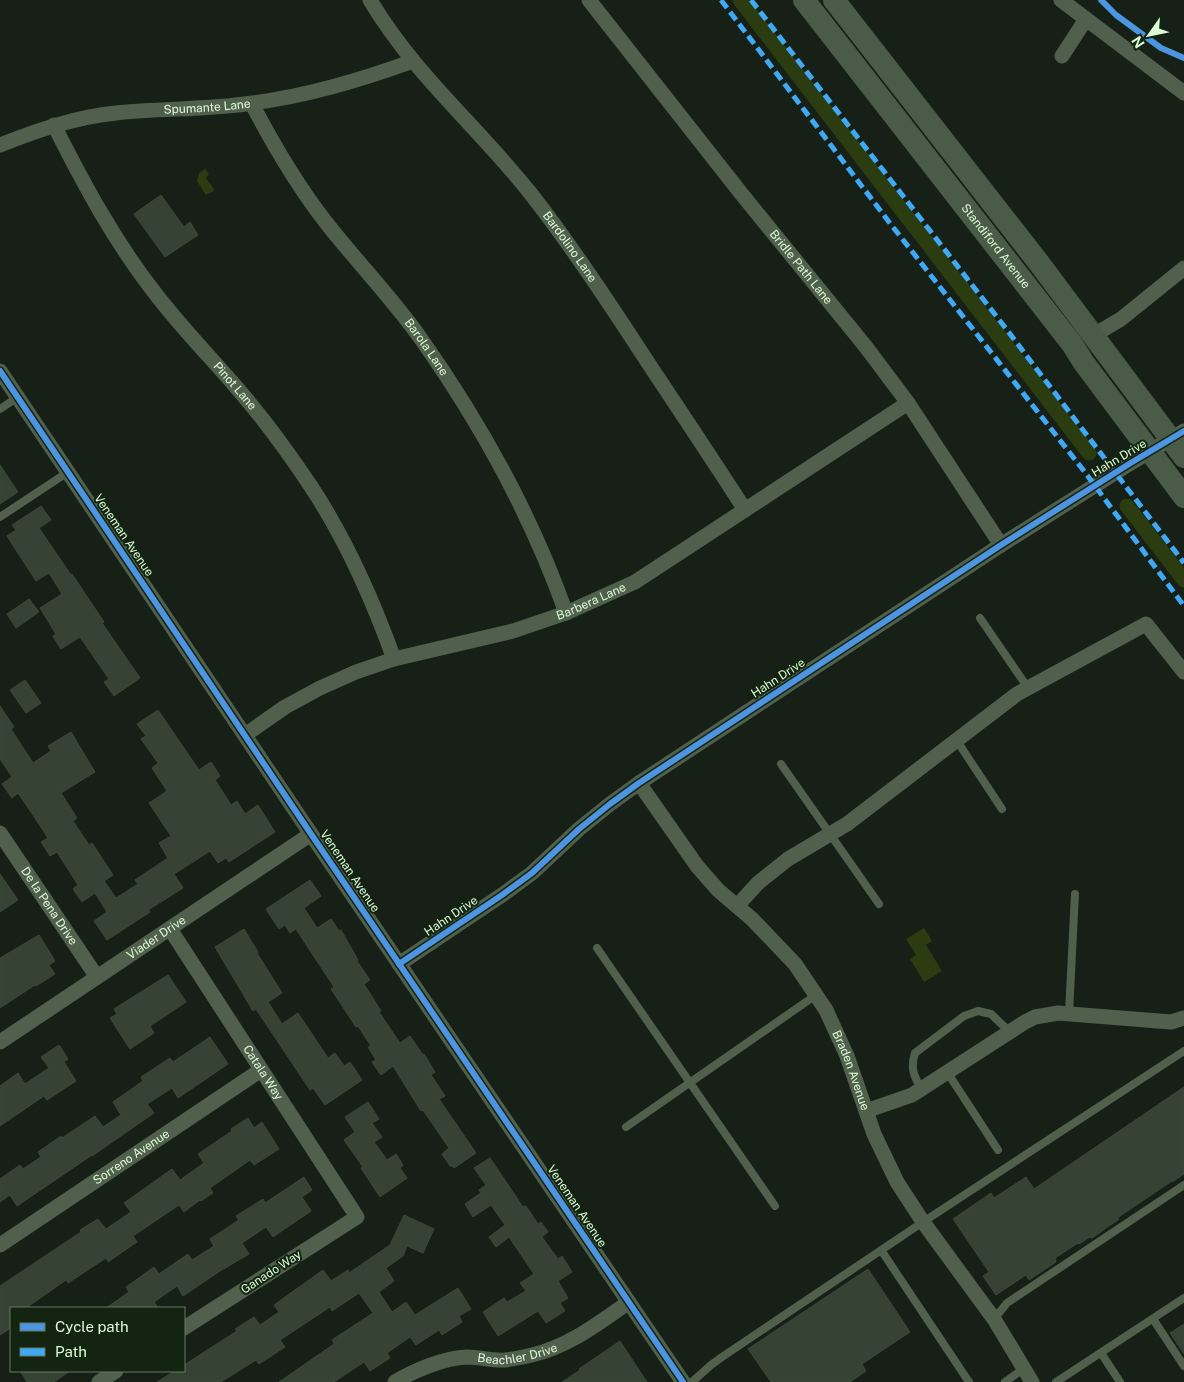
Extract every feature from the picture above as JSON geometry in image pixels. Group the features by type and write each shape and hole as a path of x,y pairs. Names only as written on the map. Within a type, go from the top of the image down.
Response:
{"main road":[{"name":"Standiford Avenue","path":"804,0 1072,344 1184,496"},
{"name":"Standiford Avenue","path":"834,0 1180,443"}],"street":[{"name":"Bardolino Lane","path":"370,0 396,40 413,61 492,148 570,245 745,510"},
{"name":"Bridle Path Lane","path":"589,0 740,192 866,347 908,403 1001,545"},
{"path":"1061,0 1184,93"},
{"path":"1062,56 1086,19"},
{"name":"Spumante Lane","path":"0,145 32,132 73,120 115,113 252,104 323,90 371,77 413,61"},
{"name":"Barola Lane","path":"252,104 273,144 297,183 328,225 378,283 413,328 456,390 488,442 514,490 536,537 566,613"},
{"name":"Pinot Lane","path":"54,125 101,214 132,262 157,296 244,396 311,486 344,541 381,622 394,659"},
{"path":"1094,335 1121,319 1184,268"},
{"name":"Veneman Avenue","path":"0,371 683,1382"},
{"name":"Barbera Lane","path":"245,735 285,708 320,688 356,672 394,659 513,631 566,613 635,582 908,403"},
{"name":"Hahn Drive","path":"399,964 532,873 579,829 639,783 1001,545 1129,464 1150,452 1180,443"},
{"path":"737,906 758,883 788,858 847,824 1017,694 1146,624 1184,672"},
{"name":"Braden Avenue","path":"639,783 697,866 718,890 752,919 795,964 826,1010 847,1056 874,1134 891,1170 923,1222 994,1319 1027,1376"},
{"name":"Viader Drive","path":"0,1042 311,834"},
{"name":"De la Pena Drive","path":"2,839 97,977"},
{"name":"Catala Way","path":"170,929 357,1217"},
{"path":"866,1111 912,1095 1035,1017 1058,1013 1171,1022 1184,1018"},
{"name":"Sorreno Avenue","path":"0,1245 262,1070"},
{"name":"Ganado Way","path":"185,1327 357,1217"},
{"name":"Beachler Drive","path":"395,1382 422,1368 466,1357 504,1360 533,1355 582,1334 629,1302"},
{"path":"98,1382 114,1372"}],"lane":[{"path":"0,409 18,397"},
{"path":"0,517 68,472"},
{"path":"980,618 1028,688"},
{"path":"957,741 1002,809"},
{"path":"781,764 879,904"},
{"path":"1069,1014 1075,894"},
{"path":"596,948 775,1206"},
{"path":"626,1127 816,995"},
{"path":"921,1089 914,1075 912,1062 915,1053 964,1016 978,1011 991,1014 1010,1032"},
{"path":"692,1382 722,1357 881,1250 1184,1051"},
{"path":"947,1072 998,1150"},
{"path":"994,1319 1007,1303 1184,1186"},
{"path":"881,1250 969,1382"},
{"path":"1056,1382 1184,1298"},
{"path":"1153,1318 1184,1366"},
{"path":"1101,1353 1120,1382"},
{"path":"1005,1382 1027,1376"}],"shaded area":[{"path":"205,169 209,174 206,178 214,191 206,195 197,181 199,173"},
{"path":"924,928 932,941 926,945 942,971 924,982 910,959 916,955 906,939"}],"building":[{"path":"161,195 184,227 190,222 198,235 165,257 134,214"},
{"path":"0,465 18,492 0,504"},
{"path":"41,506 51,520 39,528 72,574 104,622 102,623 140,678 114,696 104,682 109,679 80,637 61,649 53,636 56,634 40,608 62,594 49,573 36,581 7,536 16,530 12,525"},
{"path":"29,599 39,612 16,628 7,614"},
{"path":"25,680 41,703 26,713 10,690"},
{"path":"0,706 14,727 11,729 33,763 51,751 48,746 71,732 95,772 61,793 77,818 73,821 89,845 92,843 113,875 104,881 116,898 138,884 135,880 168,858 159,843 171,836 149,803 167,791 152,768 158,763 141,739 146,736 137,724 158,710 199,770 211,762 220,776 215,780 231,805 237,801 245,814 258,805 275,832 229,862 226,858 218,863 210,851 174,874 183,888 148,910 150,912 107,940 94,921 107,912 95,893 82,902 73,889 78,885 57,852 50,856 41,842 48,838 31,812 18,793 12,798 2,784 12,777 0,759"},
{"path":"0,874 18,900 0,912"},
{"path":"310,880 321,896 304,908 317,928 331,919 339,931 341,930 357,961 370,980 364,984 381,1011 379,1012 400,1043 410,1036 424,1054 435,1072 431,1075 445,1096 439,1099 476,1153 454,1168 450,1166 442,1154 449,1148 423,1110 421,1111 393,1066 381,1075 372,1062 376,1060 368,1047 371,1046 331,989 334,987 296,929 290,933 285,925 279,929 266,909"},
{"path":"244,929 282,993 268,1002 282,1024 298,1013 328,1058 335,1053 344,1066 350,1062 362,1080 325,1105 313,1088 310,1090 256,1009 253,1011 215,947"},
{"path":"39,935 55,961 49,965 55,974 0,1008 0,958"},
{"path":"168,975 186,1002 150,1026 154,1033 130,1049 110,1018 117,1014 114,1009"},
{"path":"210,1037 228,1064 178,1098 172,1088 147,1104 154,1113 17,1206 10,1195 0,1202 0,1179 20,1165 23,1169 41,1157 38,1152 95,1116 103,1127 121,1115 113,1102 143,1081 141,1077 170,1058 173,1062"},
{"path":"59,1045 68,1059 64,1062 76,1081 47,1100 44,1096 0,1126 0,1086 18,1073 25,1084 49,1068 41,1057"},
{"path":"1184,1087 1184,1174 1117,1218 1119,1219 1092,1238 1090,1237 1078,1243 1055,1258 1056,1262 1029,1280 1026,1275 996,1295 983,1276 989,1272 953,1219 991,1193 994,1198 1026,1177 1034,1189"},
{"path":"368,1102 379,1119 372,1123 382,1137 374,1142 387,1160 396,1154 403,1165 400,1168 407,1178 380,1197 361,1168 363,1167 344,1140 355,1132 345,1117"},
{"path":"248,1118 254,1128 262,1122 279,1149 254,1165 250,1160 210,1188 213,1193 184,1212 179,1205 133,1236 137,1242 108,1262 106,1258 68,1283 66,1280 27,1307 10,1307 10,1329 0,1335 0,1286 98,1219 106,1229 131,1212 124,1203 172,1169 180,1180 204,1163 198,1154 232,1131 231,1129"},
{"path":"490,1158 523,1207 526,1206 538,1224 541,1222 548,1232 542,1237 558,1259 562,1256 572,1272 558,1281 568,1298 560,1303 565,1311 546,1323 538,1311 498,1336 483,1312 504,1298 507,1302 526,1291 520,1283 534,1274 509,1237 496,1247 489,1237 505,1225 491,1205 473,1217 465,1204 481,1193 479,1190 486,1185 474,1168"},
{"path":"304,1177 312,1190 302,1197 311,1211 273,1237 266,1227 242,1243 249,1254 183,1296 177,1286 154,1302 157,1307 107,1307 129,1292 126,1287 154,1267 159,1274 188,1254 192,1260 214,1246 210,1239 239,1220 236,1216 263,1199 265,1203"},
{"path":"404,1215 434,1229 423,1253 407,1246 403,1256 386,1268 394,1281 379,1292 392,1312 406,1302 415,1315 458,1288 471,1309 459,1316 462,1322 442,1335 439,1330 416,1345 410,1337 387,1353 390,1358 370,1371 364,1362 334,1382 279,1382 334,1344 332,1340 373,1313 359,1293 332,1311 330,1307 280,1340 285,1347 259,1364 256,1360 221,1382 157,1382 173,1372 185,1372 185,1364 237,1331 235,1329 254,1317 260,1325 279,1312 274,1305 323,1270 331,1281 348,1270 349,1273 390,1245"},
{"path":"868,1269 910,1332 862,1364 866,1371 850,1382 771,1382 748,1349"},
{"path":"1184,1324 1184,1354 1170,1333"},
{"path":"620,1341 647,1382 562,1382 579,1369"},
{"path":"21,1372 69,1372 54,1382 27,1382"}],"waterway":[{"path":"740,0 1089,453"},
{"path":"1127,506 1184,580"}],"marked path":[{"path":"721,0 889,222 1084,471 1184,606"},
{"path":"751,0 1007,330 1184,563"}],"cycle path":[{"path":"1101,0 1116,15 1161,48 1184,58"},
{"path":"0,371 683,1382"},
{"path":"399,964 532,873 579,829 639,783 1001,545 1184,431"}]}
